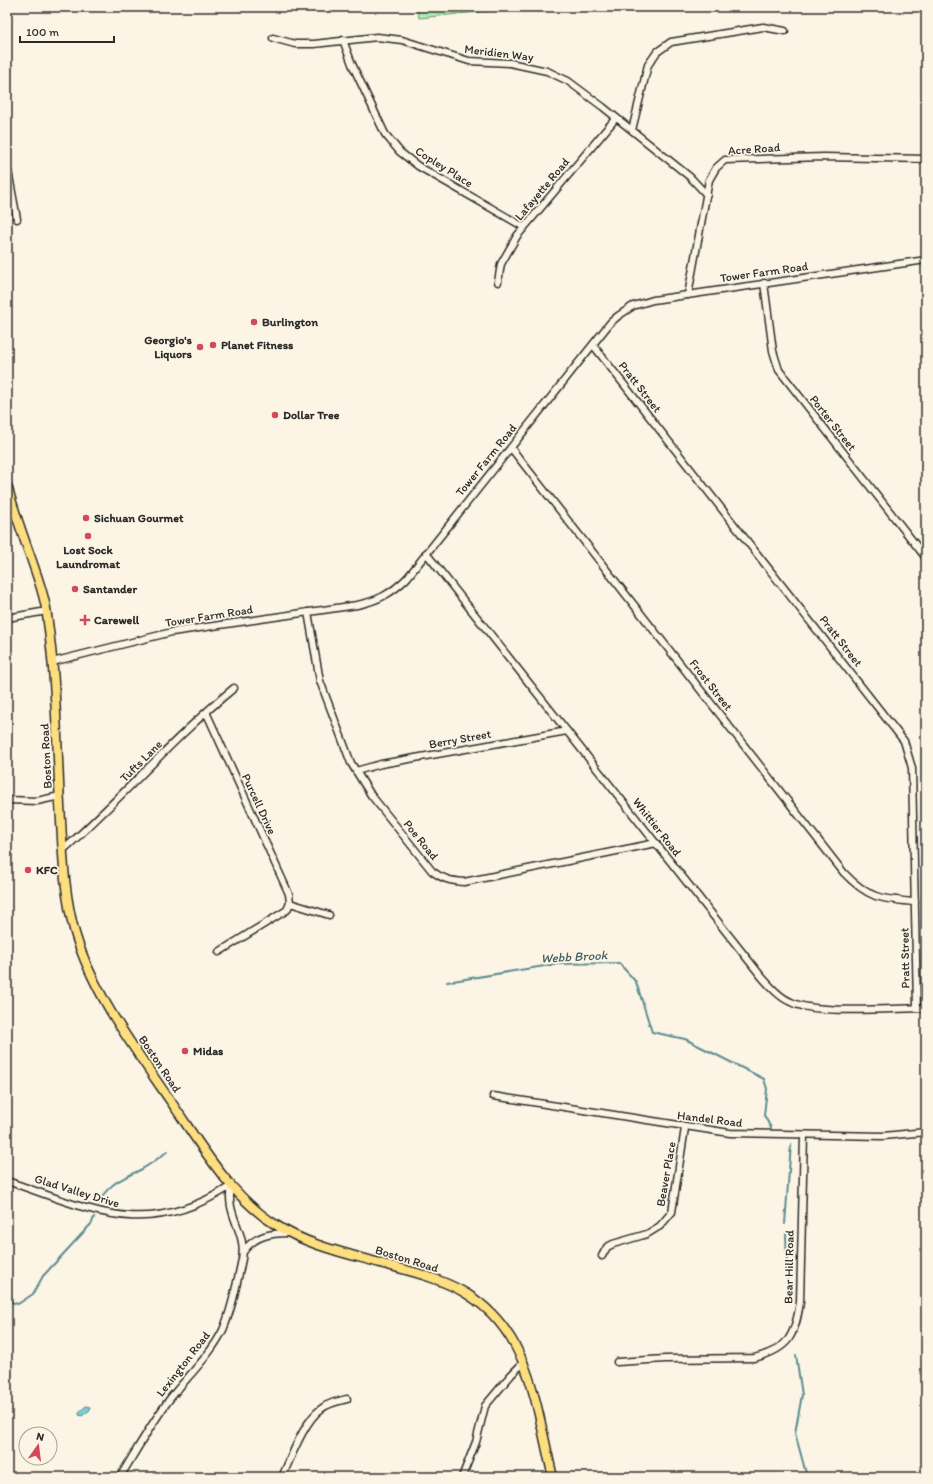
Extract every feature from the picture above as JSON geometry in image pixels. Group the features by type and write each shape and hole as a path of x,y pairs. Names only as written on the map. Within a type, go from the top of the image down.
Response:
{"main road":[{"name":"Boston Road","path":"7,485 47,610 52,662 63,850 69,908 76,936 99,989 135,1050 209,1158 231,1186 258,1211 291,1233 327,1248 430,1278 466,1293 494,1315 504,1327 524,1362 535,1394 553,1477"}],"street":[{"path":"632,130 648,65 657,52 671,42 763,27 784,31"},
{"name":"Meridien Way","path":"273,38 301,44 314,44 377,36 392,38 422,46 469,61 510,63 539,68 568,81 690,177 707,195"},
{"name":"Copley Place","path":"343,40 355,70 385,134 400,152 418,166 524,227"},
{"name":"Lafayette Road","path":"498,282 499,270 505,254 524,227 616,118"},
{"name":"Acre Road","path":"688,294 709,180 713,172 725,160 824,157 926,158"},
{"path":"7,165 17,219"},
{"name":"Tower Farm Road","path":"52,662 172,632 357,606 380,599 398,588 593,345 618,316 633,306 653,300 688,294 926,260"},
{"name":"Porter Street","path":"764,283 773,351 779,370 926,558"},
{"name":"Pratt Street","path":"593,345 904,741 912,768 917,1008"},
{"name":"Frost Street","path":"511,448 844,873 858,887 875,897 915,902"},
{"name":"Whittier Road","path":"426,554 761,976 783,998 792,1003 813,1007 926,1008"},
{"path":"7,618 47,610"},
{"name":"Poe Road","path":"308,612 320,681 345,748 356,771 371,795 432,871 439,877 454,882 484,878 656,843"},
{"name":"Tufts Lane","path":"63,850 97,820 189,728 207,714 234,688"},
{"name":"Purcell Drive","path":"207,714 289,894 290,903"},
{"name":"Berry Street","path":"356,771 381,764 567,731"},
{"path":"7,800 37,801 60,796"},
{"path":"219,952 287,910 290,903 329,915"},
{"name":"Handel Road","path":"493,1096 685,1128 730,1133 883,1136 926,1132"},
{"name":"Beaver Place","path":"602,1256 607,1247 647,1234 660,1226 672,1212 685,1128"},
{"name":"Bear Hill Road","path":"618,1362 641,1362 665,1359 754,1358 768,1354 785,1345 795,1328 800,1302 804,1135"},
{"name":"Glad Valley Drive","path":"7,1181 102,1212 135,1217 155,1216 182,1210 202,1202 231,1186"},
{"name":"Lexington Road","path":"120,1477 159,1414 207,1354 222,1331 232,1302 243,1252 241,1238 229,1203 231,1186"},
{"path":"243,1252 256,1239 274,1234 291,1233"},
{"path":"462,1477 476,1442 485,1406 524,1362"},
{"path":"282,1477 306,1428 315,1414 327,1405 347,1399"}],"green space":[{"path":"417,7 526,7 419,18"}],"water":[{"path":"86,1406 90,1407 90,1410 82,1416 79,1415 79,1412"}],"waterway":[{"name":"Webb Brook","path":"447,982 557,964 619,963 636,982 652,1032 685,1039 764,1079 767,1089 764,1115 771,1128"},
{"name":"Webb Brook","path":"785,1224 791,1144"},
{"path":"99,1203 102,1196 117,1182 145,1167 168,1151"},
{"path":"7,1301 18,1304 33,1294 43,1276 92,1223 94,1217"},
{"name":"Webb Brook","path":"786,1234 788,1294"},
{"name":"Webb Brook","path":"796,1355 802,1395 795,1433 807,1477"}],"place":[{"name":"Burlington","path":"254,322"},
{"name":"Planet Fitness","path":"213,345"},
{"name":"Georgio's Liquors","path":"200,347"},
{"name":"Dollar Tree","path":"275,415"},
{"name":"Sichuan Gourmet","path":"86,518"},
{"name":"Lost Sock Laundromat","path":"88,536"},
{"name":"Santander","path":"75,589"},
{"name":"Carewell","path":"85,620"},
{"name":"KFC","path":"28,870"},
{"name":"Midas","path":"185,1051"}]}
